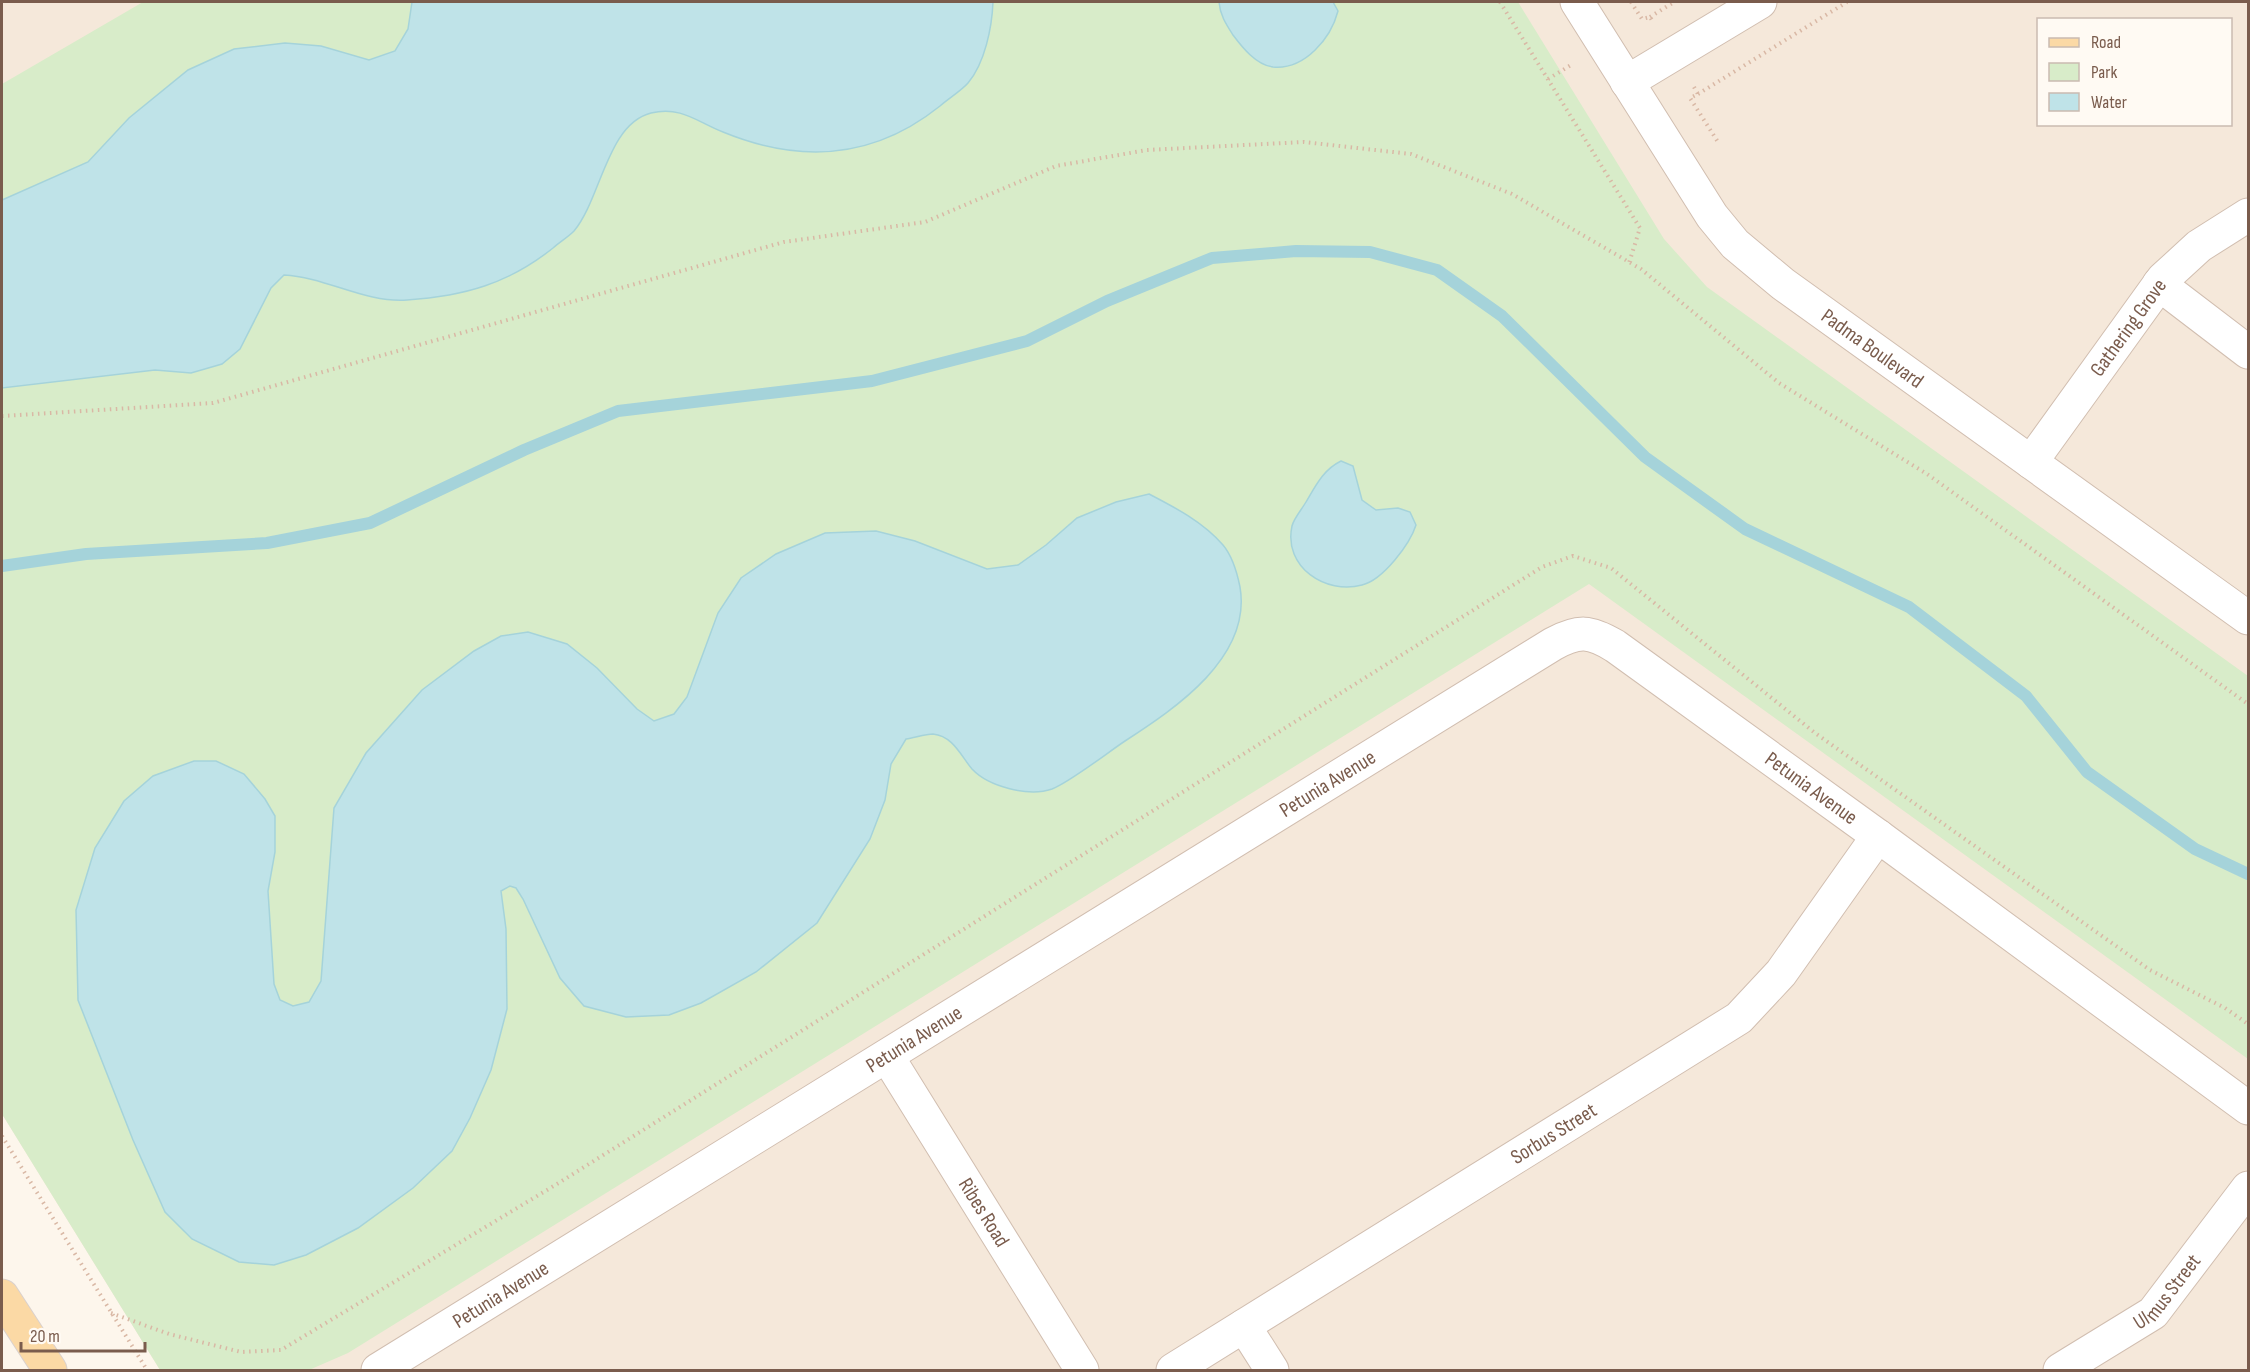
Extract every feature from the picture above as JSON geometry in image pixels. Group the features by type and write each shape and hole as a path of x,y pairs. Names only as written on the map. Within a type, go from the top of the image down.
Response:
{"main road":[{"path":"2,1296 51,1371"}],"street":[{"name":"Padma Boulevard","path":"1577,2 1679,168 1712,216 1736,244 1783,284 2248,618"},
{"path":"1627,82 1760,2"},
{"name":"Gathering Grove","path":"2031,462 2159,284 2199,246 2248,215"},
{"path":"2159,284 2248,352"},
{"name":"Petunia Avenue","path":"378,1371 1553,644 1581,633 1596,635 1615,646 2248,1108"},
{"name":"Sorbus Street","path":"1173,1371 1739,1018 1781,974 1878,836"},
{"name":"Ribes Road","path":"887,1056 1082,1371"},
{"name":"Ulmus Street","path":"2060,1371 2153,1313 2248,1188"},
{"path":"1244,1326 1272,1371"}],"path":[{"path":"1500,2 1640,228 1629,263"},
{"path":"1650,16 1674,2"},
{"path":"1698,94 1847,2"},
{"path":"2,416 213,403 784,242 925,222 1056,166 1147,150 1304,142 1412,154 1512,194 1629,263 1650,277 1779,383 1927,474 2248,704"},
{"path":"111,1313 169,1334 241,1352 281,1350 567,1177 1542,567 1573,556 1611,568 1815,733 2078,921 2150,970 2225,1008 2248,1024"},
{"path":"2,1136 147,1371"}],"shaded area":[{"path":"2,2 2248,2 2248,1370 160,1370 2,1114"}],"green space":[{"path":"143,2 1518,2 1664,239 1707,287 2248,676 2248,1059 1589,584 348,1353 309,1370 160,1370 2,1114 2,84"}],"water":[{"path":"412,2 993,2 983,55 968,83 915,124 889,137 863,146 836,151 809,152 781,149 752,142 681,113 662,111 651,113 636,120 614,147 591,201 574,231 536,260 502,279 485,286 448,295 391,300 360,294 315,280 284,275 271,288 240,349 222,364 191,373 155,370 2,388 2,200 88,162 129,118 188,70 234,49 285,43 321,46 369,60 395,51 408,29"},
{"path":"1219,2 1333,2 1338,11 1323,41 1306,58 1285,67 1273,67 1255,59 1241,45 1224,19"},
{"path":"1341,461 1353,466 1362,500 1376,510 1398,508 1410,512 1416,525 1408,542 1387,569 1370,582 1348,587 1322,582 1310,575 1294,554 1291,541 1292,526 1296,517 1325,473"},
{"path":"1149,494 1189,516 1215,537 1232,560 1240,587 1241,612 1234,636 1222,658 1206,678 1166,713 1068,780 1043,791 1010,789 988,781 972,769 946,738 930,734 906,739 891,764 885,800 870,839 817,923 756,972 701,1003 669,1015 626,1017 584,1006 560,978 523,899 516,888 510,886 501,891 506,929 507,1009 491,1070 470,1118 452,1151 413,1188 358,1228 306,1255 274,1265 239,1262 192,1239 165,1212 133,1140 78,1000 76,910 95,848 124,801 153,776 194,761 216,761 244,774 265,799 275,816 275,852 268,891 274,984 280,1000 293,1006 309,1002 321,981 334,808 366,753 422,690 474,651 501,636 528,632 567,644 597,668 637,709 654,721 674,714 687,697 718,613 741,578 776,554 825,533 876,531 915,541 987,569 1018,565 1046,545 1077,518 1116,502"}],"waterway":[{"path":"2,566 86,554 267,543 370,523 524,450 618,411 872,381 1027,341 1107,301 1212,258 1296,251 1370,252 1437,270 1502,316 1645,457 1745,529 1909,607 2026,696 2087,772 2195,849 2248,874"}]}
